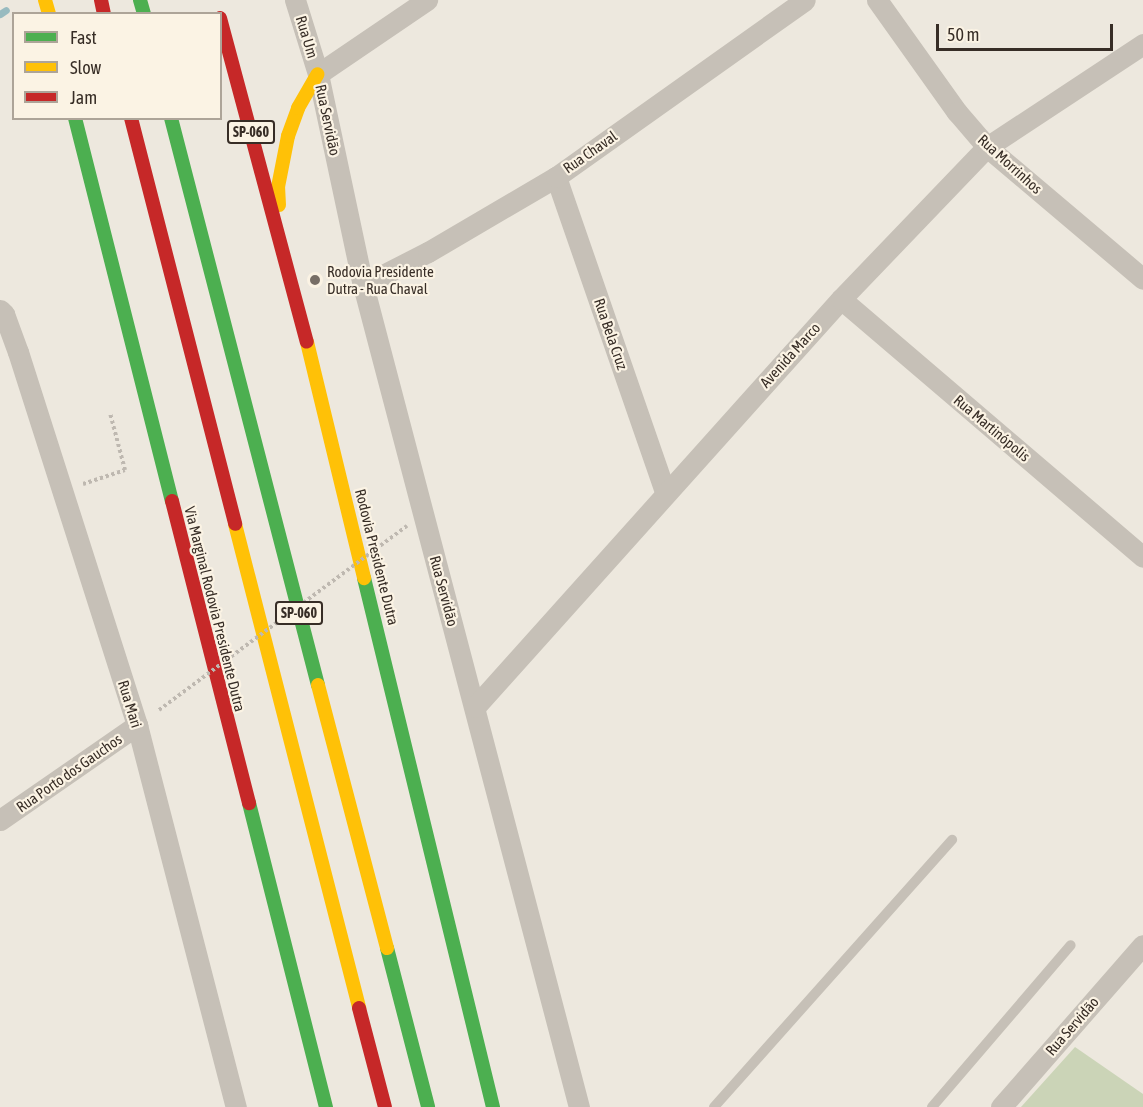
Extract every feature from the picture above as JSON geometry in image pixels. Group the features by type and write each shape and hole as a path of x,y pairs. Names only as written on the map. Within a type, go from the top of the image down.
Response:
{"highway":[{"name":"Rodovia Presidente Dutra","path":"222,24 282,246 494,1107"},
{"path":"282,246 279,187 288,136 298,108 318,74"},
{"name":"Via Marginal Rodovia Presidente Dutra","path":"76,120 326,1107"},
{"name":"SP-060","path":"132,120 385,1107"},
{"name":"SP-060","path":"172,120 428,1107"}],"street":[{"name":"Rua Um","path":"296,0 318,74"},
{"path":"318,74 427,0"},
{"name":"Rua Chaval","path":"363,285 428,252 556,177 805,0"},
{"name":"Rua Morrinhos","path":"877,0 957,112 987,147 1143,279"},
{"name":"Avenida Marco","path":"475,707 665,492 841,299 987,147 1143,44"},
{"name":"Rua Servidão","path":"318,74 363,285 579,1107"},
{"name":"Rua Bela Cruz","path":"556,177 665,492"},
{"name":"Rua Martinópolis","path":"841,299 1143,557"},
{"name":"Rua Mari","path":"0,310 4,314 18,352 137,725 236,1107"},
{"name":"Rua Porto dos Gauchos","path":"0,820 137,725"},
{"name":"Rua Servidão","path":"1001,1107 1143,945"}],"lane":[{"path":"714,1107 952,840"},
{"path":"932,1107 1071,945"}],"path":[{"path":"63,492 125,470 110,413"},
{"path":"159,710 407,526"}],"green space":[{"path":"1075,1047 1143,1094 1143,1107 1021,1107"}],"waterway":[{"path":"0,14 6,10"}],"traffic: fast":[{"path":"140,0 143,12"},
{"path":"76,120 172,501"},
{"path":"172,120 318,685"},
{"path":"364,578 493,1107"},
{"path":"249,803 326,1107"},
{"path":"387,948 428,1107"}],"traffic: slow":[{"path":"45,0 48,12"},
{"path":"279,205 278,187 288,136 298,108 318,74"},
{"path":"307,342 364,578"},
{"path":"235,524 359,1008"},
{"path":"318,685 387,948"}],"traffic: jam":[{"path":"101,0 104,12"},
{"path":"222,25 307,342"},
{"path":"132,120 235,524"},
{"path":"172,501 249,803"},
{"path":"359,1008 385,1107"}],"place":[{"name":"Rodovia Presidente Dutra - Rua Chaval","path":"315,280"}]}
